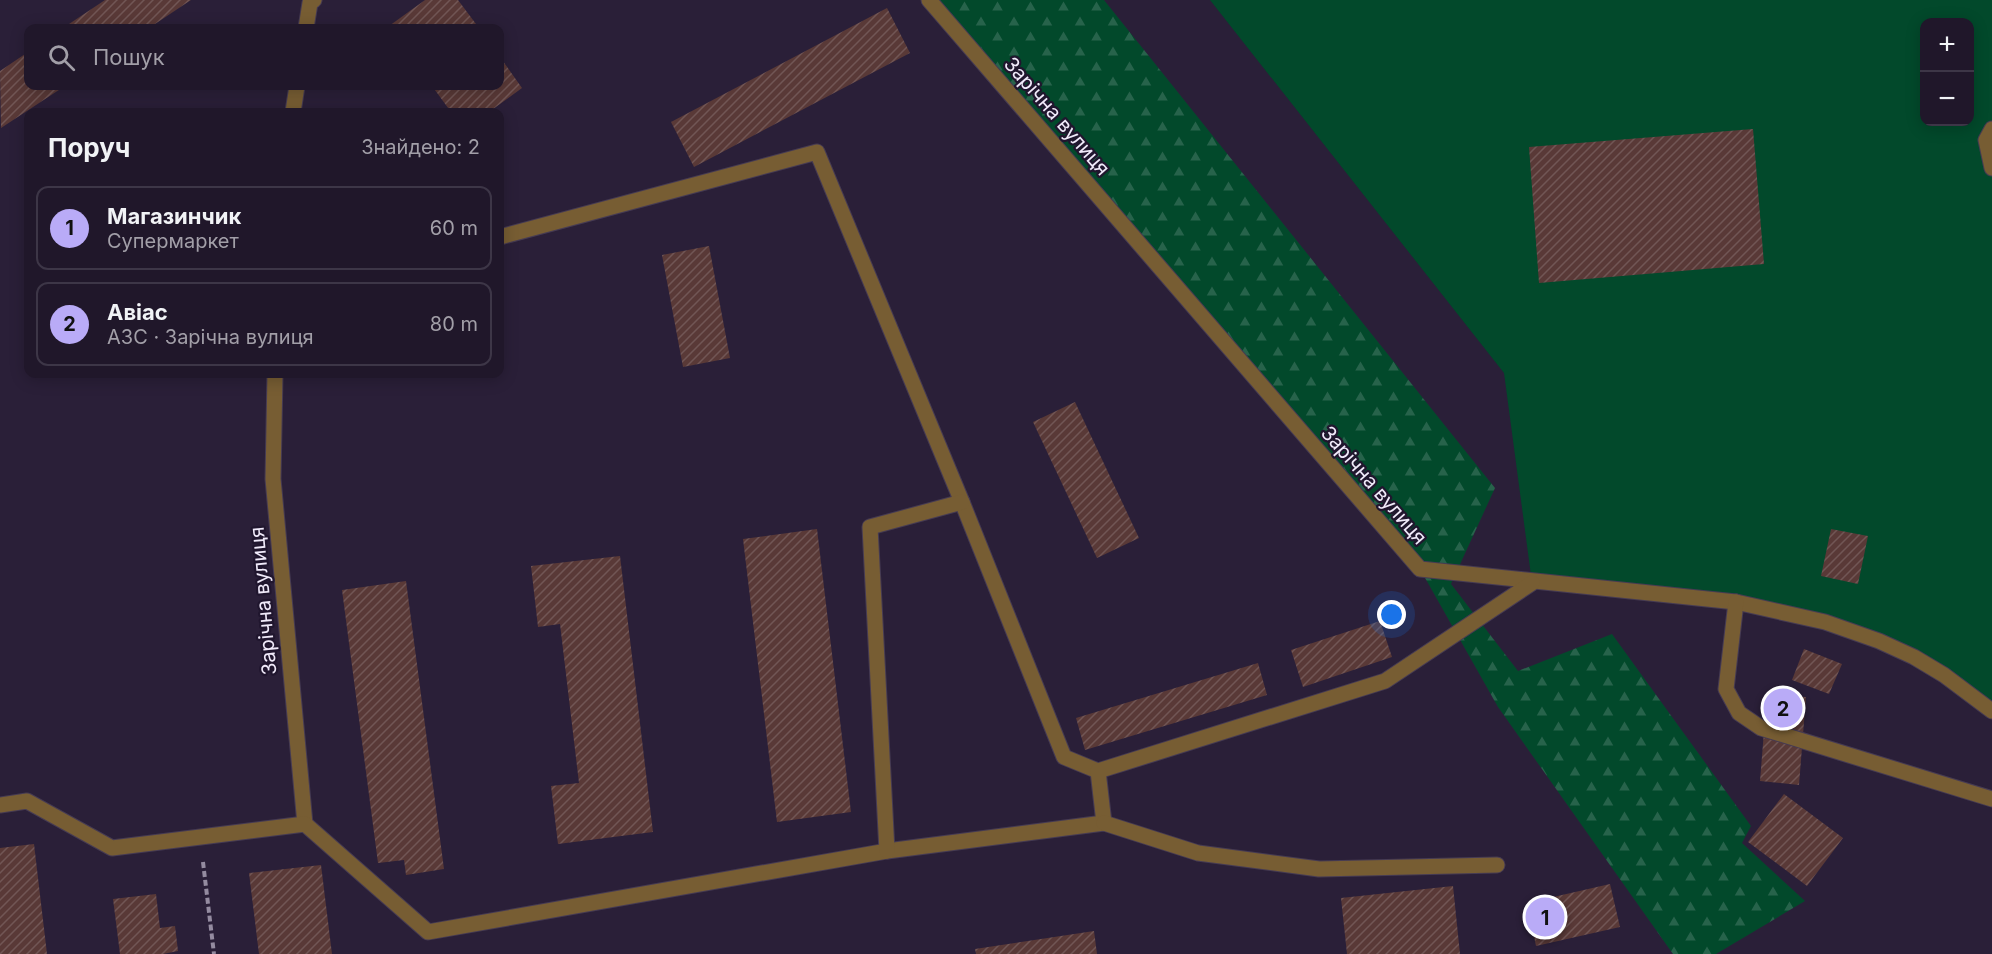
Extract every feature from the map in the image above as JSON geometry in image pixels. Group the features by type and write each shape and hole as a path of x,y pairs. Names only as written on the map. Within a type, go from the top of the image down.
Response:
{"street":[{"name":"Зарічна вулиця","path":"929,0 1420,570 1736,602 1825,622 1879,641 1914,657 1944,675 1992,711"},
{"path":"307,24 311,1"},
{"path":"294,108 296,90"},
{"path":"1992,129 1986,140 1992,168"},
{"path":"504,236 818,152 1064,757 1098,771 1385,681 1532,583"},
{"name":"Зарічна вулиця","path":"275,378 273,479 304,824"},
{"path":"887,851 870,527 962,502"},
{"path":"1736,602 1726,689 1739,713 1761,728 1992,799"},
{"path":"1098,771 1104,823"},
{"path":"0,805 27,801 112,848 304,824 428,932 887,851 1104,823 1198,853 1319,869 1497,865"}],"path":[{"path":"200,837 214,954"}],"green space":[{"path":"929,0 1104,0 1495,488 1451,584 1518,671 1612,634 1751,826 1742,843 1805,901 1716,954 1673,954 1498,707 1420,569"},
{"path":"1210,0 1992,0 1992,711 1914,657 1783,612 1532,583 1504,373"}],"building":[{"path":"105,0 191,0 155,24 69,24"},
{"path":"425,0 458,0 476,24 392,24"},
{"path":"887,8 910,53 694,167 671,122"},
{"path":"24,55 24,90 59,90 31,108 24,108 24,113 1,128 0,71"},
{"path":"504,63 522,88 494,108 448,108 435,90 504,90"},
{"path":"1753,129 1764,264 1539,283 1529,147"},
{"path":"709,246 730,358 683,367 662,255"},
{"path":"1075,402 1139,538 1097,558 1033,422"},
{"path":"817,529 851,812 777,822 743,539"},
{"path":"1831,529 1868,536 1858,584 1821,576"},
{"path":"620,556 653,832 558,844 551,786 579,783 560,624 538,627 531,566"},
{"path":"406,581 444,869 406,875 404,860 378,863 342,590"},
{"path":"1380,621 1392,657 1303,687 1291,650"},
{"path":"1804,649 1842,664 1829,694 1792,680"},
{"path":"1258,663 1267,695 1085,750 1076,718"},
{"path":"1767,694 1806,697 1799,785 1760,781"},
{"path":"1784,794 1843,838 1807,886 1748,842"},
{"path":"34,844 47,954 0,954 0,848"},
{"path":"321,865 332,954 259,954 249,873"},
{"path":"1610,884 1620,927 1536,946 1527,903"},
{"path":"1453,886 1460,954 1347,954 1341,898"},
{"path":"156,894 160,928 175,926 178,951 163,954 120,954 113,899"},
{"path":"1094,931 1097,954 976,954 975,949"}],"place":[{"name":"Авіас","path":"1783,708"},
{"name":"Магазинчик","path":"1545,917"}]}
